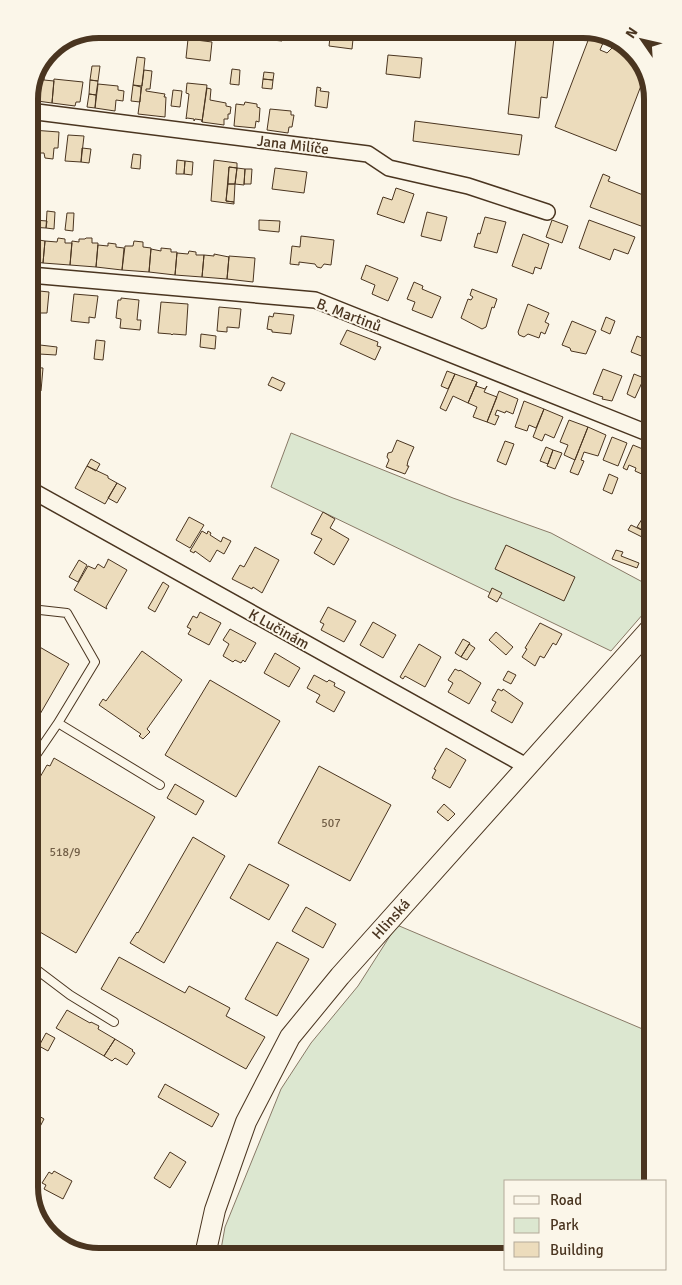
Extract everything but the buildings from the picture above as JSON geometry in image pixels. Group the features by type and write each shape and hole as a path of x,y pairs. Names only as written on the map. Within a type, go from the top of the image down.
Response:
{"street":[{"name":"Jana Milíče","path":"38,113 368,154 389,168 468,186 547,212"},
{"name":"B. Martinů","path":"38,276 315,300 644,432"},
{"name":"K Lučinám","path":"38,494 528,767"},
{"name":"Hlinská","path":"207,1247 215,1210 246,1122 290,1037 340,976 644,635"}],"lane":[{"path":"38,610 67,613 95,662 38,752"},
{"path":"58,723 160,785"},
{"path":"38,971 114,1022"}],"green space":[{"path":"291,433 453,498 551,533 644,583 644,613 611,651 271,487"},
{"path":"397,925 644,1030 644,1180 504,1180 504,1248 221,1247 225,1227 281,1089 311,1043 358,986"}]}
